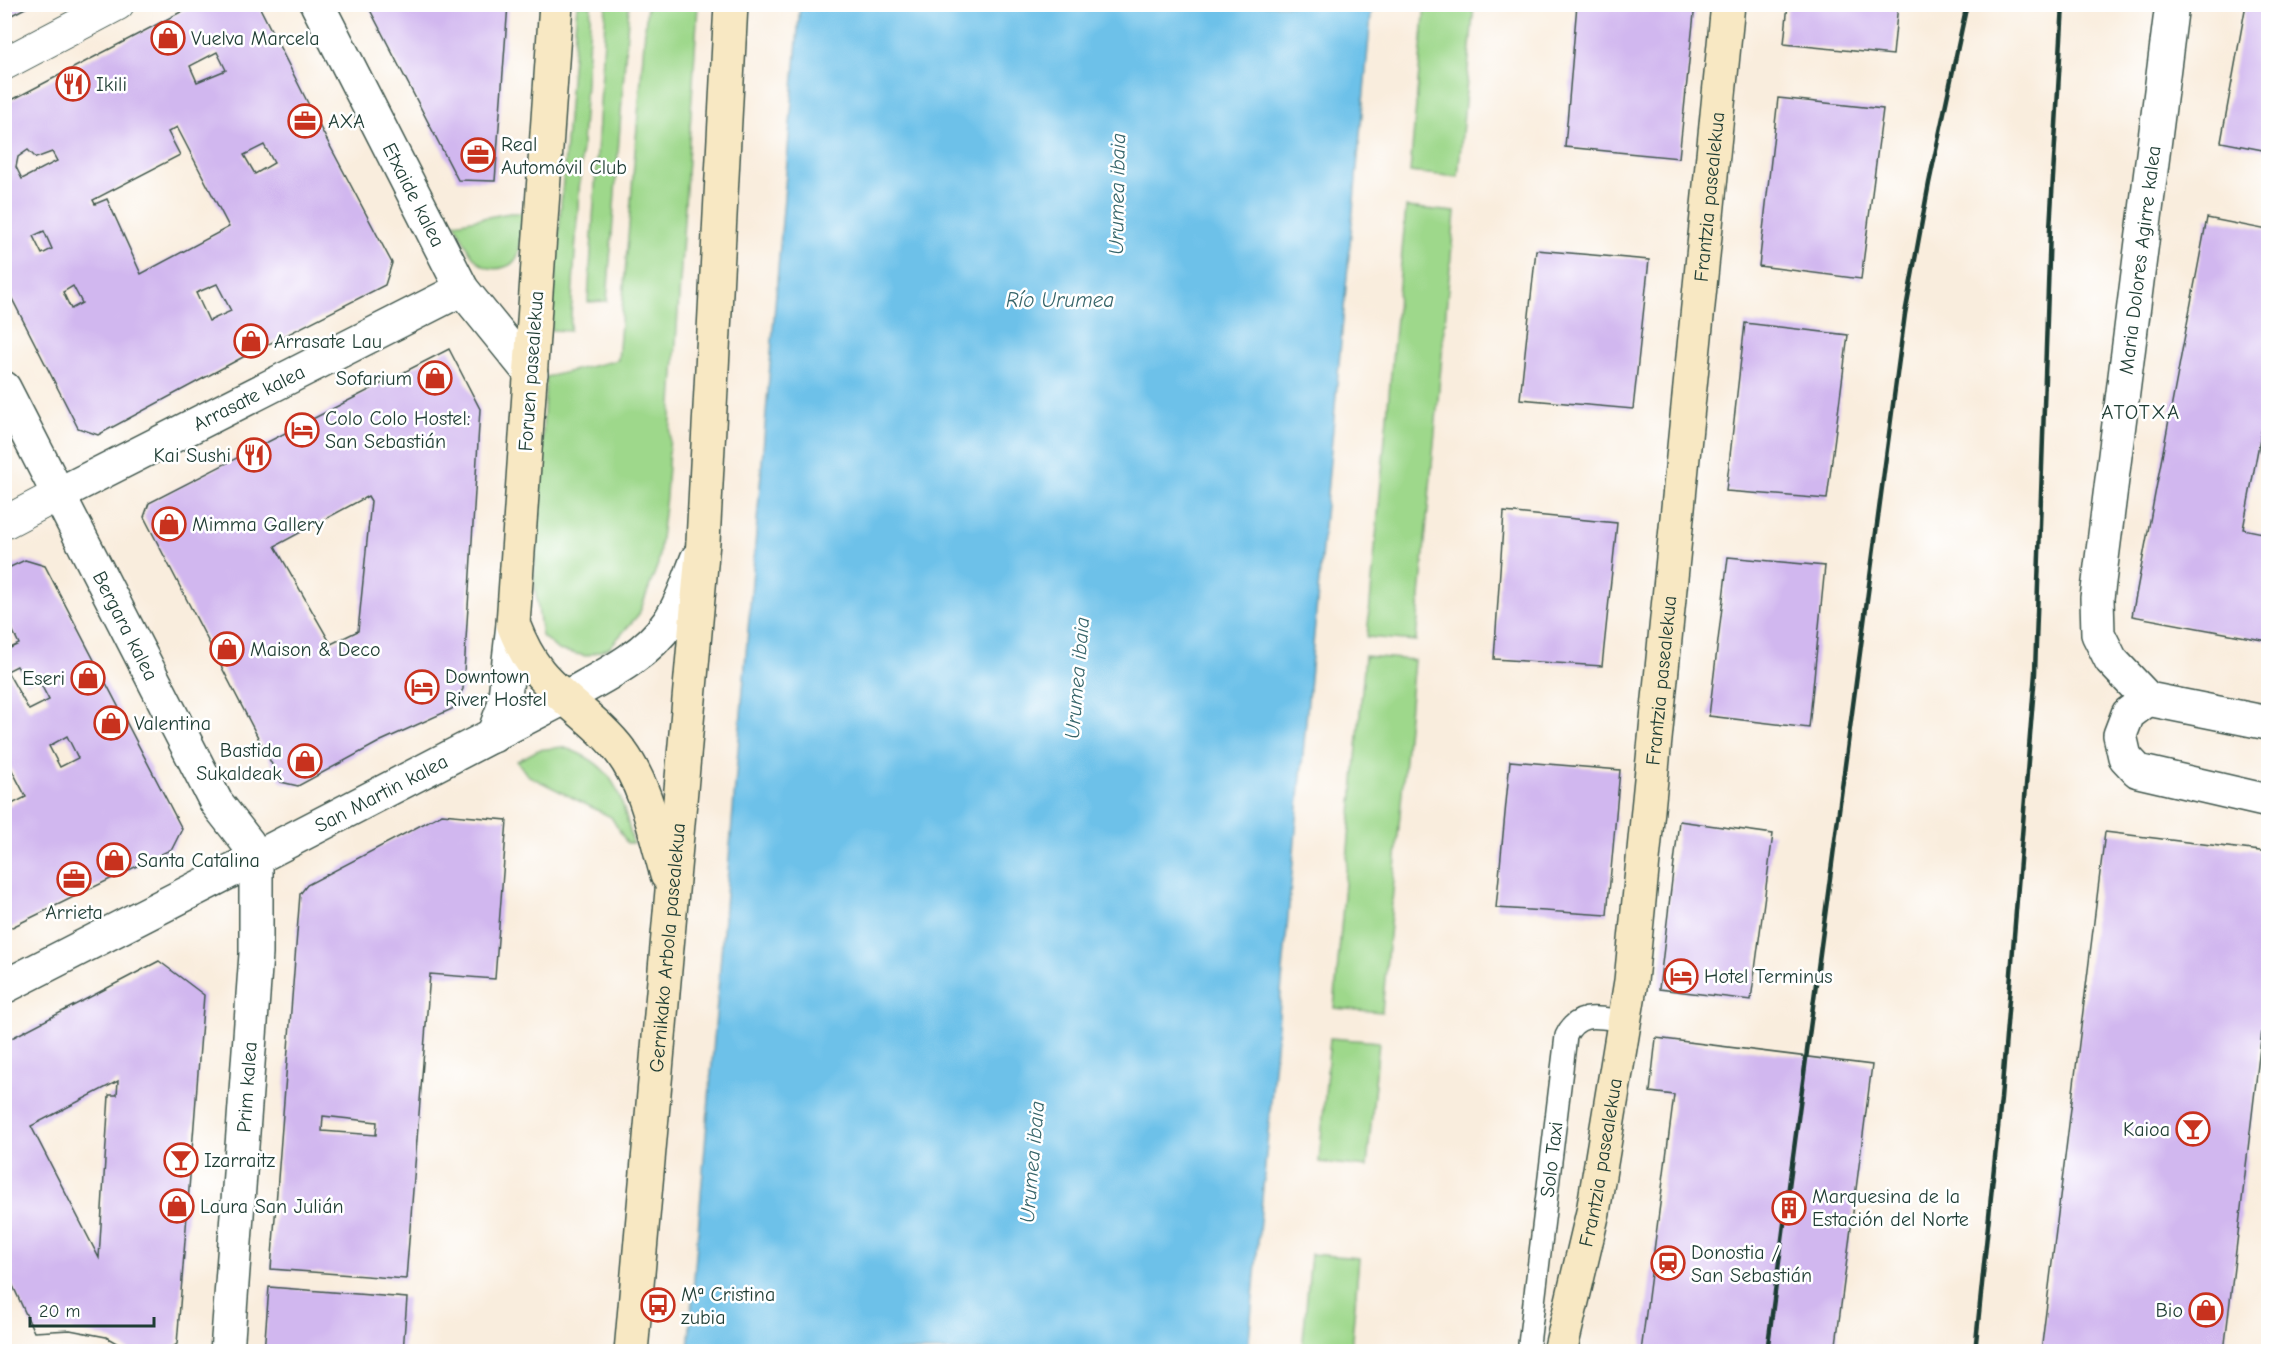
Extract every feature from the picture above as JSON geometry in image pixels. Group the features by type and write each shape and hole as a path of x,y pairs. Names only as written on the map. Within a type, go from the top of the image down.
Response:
{"main road":[{"name":"Foruen pasealekua","path":"513,624 556,4"},
{"path":"703,542 731,4"},
{"name":"Frantzia pasealekua","path":"1560,1352 1593,1212 1635,943 1728,4"},
{"name":"Gernikako Arbola pasealekua","path":"631,1352 703,542"},
{"path":"513,624 523,649 540,673 608,736 629,764 644,797 672,891"}],"street":[{"path":"4,64 118,4"},
{"name":"Etxaide kalea","path":"317,4 462,289 531,374"},
{"name":"Maria Dolores Agirre kalea","path":"2148,699 2111,660 2098,634 2097,598 2172,4"},
{"name":"Arrasate kalea","path":"4,523 462,289"},
{"name":"Bergara kalea","path":"4,388 216,802 248,843 256,858"},
{"name":"San Martin kalea","path":"4,987 493,736 603,677 632,657 669,623 682,600 703,542"},
{"name":"Foruen pasealekua","path":"493,736 504,706 513,624"},
{"path":"2268,723 2148,699 2128,714 2120,735 2125,757 2138,771 2268,801"},
{"name":"Prim kalea","path":"227,1352 256,954 256,858"}],"lane":[{"name":"Solo Taxi","path":"1530,1352 1528,1344 1566,1036 1571,1024 1583,1019 1597,1017 1624,1021"}],"green space":[{"path":"577,5 591,5 570,331 551,330"},
{"path":"606,5 629,5 607,301 588,302"},
{"path":"647,5 698,5 666,496 658,564 639,614 609,648 586,656 558,650 542,636 534,580 546,377 618,360"},
{"path":"1425,5 1474,5 1458,177 1410,172"},
{"path":"1406,207 1455,212 1416,641 1367,637"},
{"path":"510,213 523,213 517,257 507,266 495,269 486,267 473,257 455,223"},
{"path":"1365,656 1414,660 1382,1012 1334,1008"},
{"path":"562,747 594,762 605,772 619,796 633,843 627,843 611,817 527,775 517,761 538,750"},
{"path":"1330,1038 1379,1042 1367,1167 1319,1162"},
{"path":"1311,1254 1359,1258 1351,1351 1302,1351"}],"water":[{"name":"Río Urumea","path":"800,5 1372,5 1248,1351 688,1351"}],"building":[{"path":"4,4 33,4 4,19"},
{"path":"196,4 258,4 392,263 385,285 245,356 98,435 78,428 4,283 4,104","holes":["217,52 226,70 197,82 190,66","177,127 229,227 141,274 107,199 95,204 93,200 180,155 168,132","264,145 274,163 255,174 244,155","28,150 36,158 52,152 57,161 22,179 16,167 18,157","44,231 52,249 42,254 33,236","217,284 231,311 209,321 196,293","73,286 82,303 71,309 63,292"]},
{"path":"367,4 508,4 495,181 458,180"},
{"path":"1577,4 1695,4 1679,158 1565,147"},
{"path":"1788,4 1898,4 1893,55 1784,44"},
{"path":"2246,4 2268,4 2268,151 2221,142"},
{"path":"1778,98 1883,109 1861,279 1759,266"},
{"path":"2207,218 2268,230 2268,396 2243,529 2268,534 2268,641 2132,616"},
{"path":"1536,250 1649,260 1633,409 1520,399"},
{"path":"1745,323 1848,335 1827,499 1726,491"},
{"path":"449,349 480,409 463,689 452,709 381,741 298,786 281,782 144,517 149,503","holes":["368,496 371,501 358,631 331,644 275,546"]},
{"path":"1504,512 1617,523 1602,666 1494,659"},
{"path":"1728,557 1825,566 1809,728 1709,716"},
{"path":"25,560 45,566 182,829 172,849 4,931 4,808 26,797 4,755 4,651 19,644 8,621 4,622 4,570","holes":["17,666 27,684 38,679 49,700 29,710 7,671","67,736 78,758 60,767 49,746"]},
{"path":"1510,761 1620,770 1607,915 1496,908"},
{"path":"442,814 507,820 495,979 430,974 406,1279 271,1269 300,894 307,885","holes":["323,1116 377,1122 376,1135 322,1131"]},
{"path":"1679,821 1773,834 1751,1000 1659,989"},
{"path":"2105,832 2268,852 2268,980 2224,1352 2041,1352"},
{"path":"159,961 204,995 177,1344 165,1352 132,1352 106,1337 70,1330 34,1332 4,1266 4,1042","holes":["118,1081 117,1095 109,1095 99,1258 31,1126"]},
{"name":"Marquesina de la Estación del Norte","path":"1656,1038 1872,1065 1835,1352 1641,1352 1674,1095 1650,1092"},
{"path":"269,1287 407,1298 403,1352 264,1352"}],"railway":[{"path":"1767,1352 1905,314 1929,183 1967,4"},
{"path":"1975,1352 2001,1099 2035,673 2050,229 2063,4"}],"place":[{"name":"Vuelva Marcela","path":"168,38"},
{"name":"Ikili","path":"73,84"},
{"name":"AXA","path":"305,121"},
{"name":"Real Automóvil Club","path":"478,155"},
{"name":"Arrasate Lau","path":"251,341"},
{"name":"Sofarium","path":"435,378"},
{"name":"Colo Colo Hostel: San Sebastián","path":"302,430"},
{"name":"Kai Sushi","path":"254,455"},
{"name":"Mimma Gallery","path":"169,524"},
{"name":"Maison & Deco","path":"227,649"},
{"name":"Eseri","path":"88,678"},
{"name":"Downtown River Hostel","path":"422,687"},
{"name":"Valentina","path":"111,723"},
{"name":"Bastida Sukaldeak","path":"305,761"},
{"name":"Santa Catalina","path":"114,860"},
{"name":"Arrieta","path":"74,879"},
{"name":"Hotel Terminus","path":"1681,976"},
{"name":"Kaioa","path":"2193,1129"},
{"name":"Izarraitz","path":"181,1160"},
{"name":"Laura San Julián","path":"177,1206"},
{"name":"Marquesina de la Estación del Norte","path":"1789,1208"},
{"name":"Donostia / San Sebastián","path":"1668,1263"},
{"name":"Mª Cristina zubia","path":"658,1305"},
{"name":"Bio","path":"2206,1310"}],"district":[{"name":"ATOTXA","path":"2141,412"}],"water label":[{"name":"Urumea ibaia","path":"1117,194"},
{"name":"Urumea ibaia","path":"1077,678"},
{"name":"Urumea ibaia","path":"1032,1162"}]}
